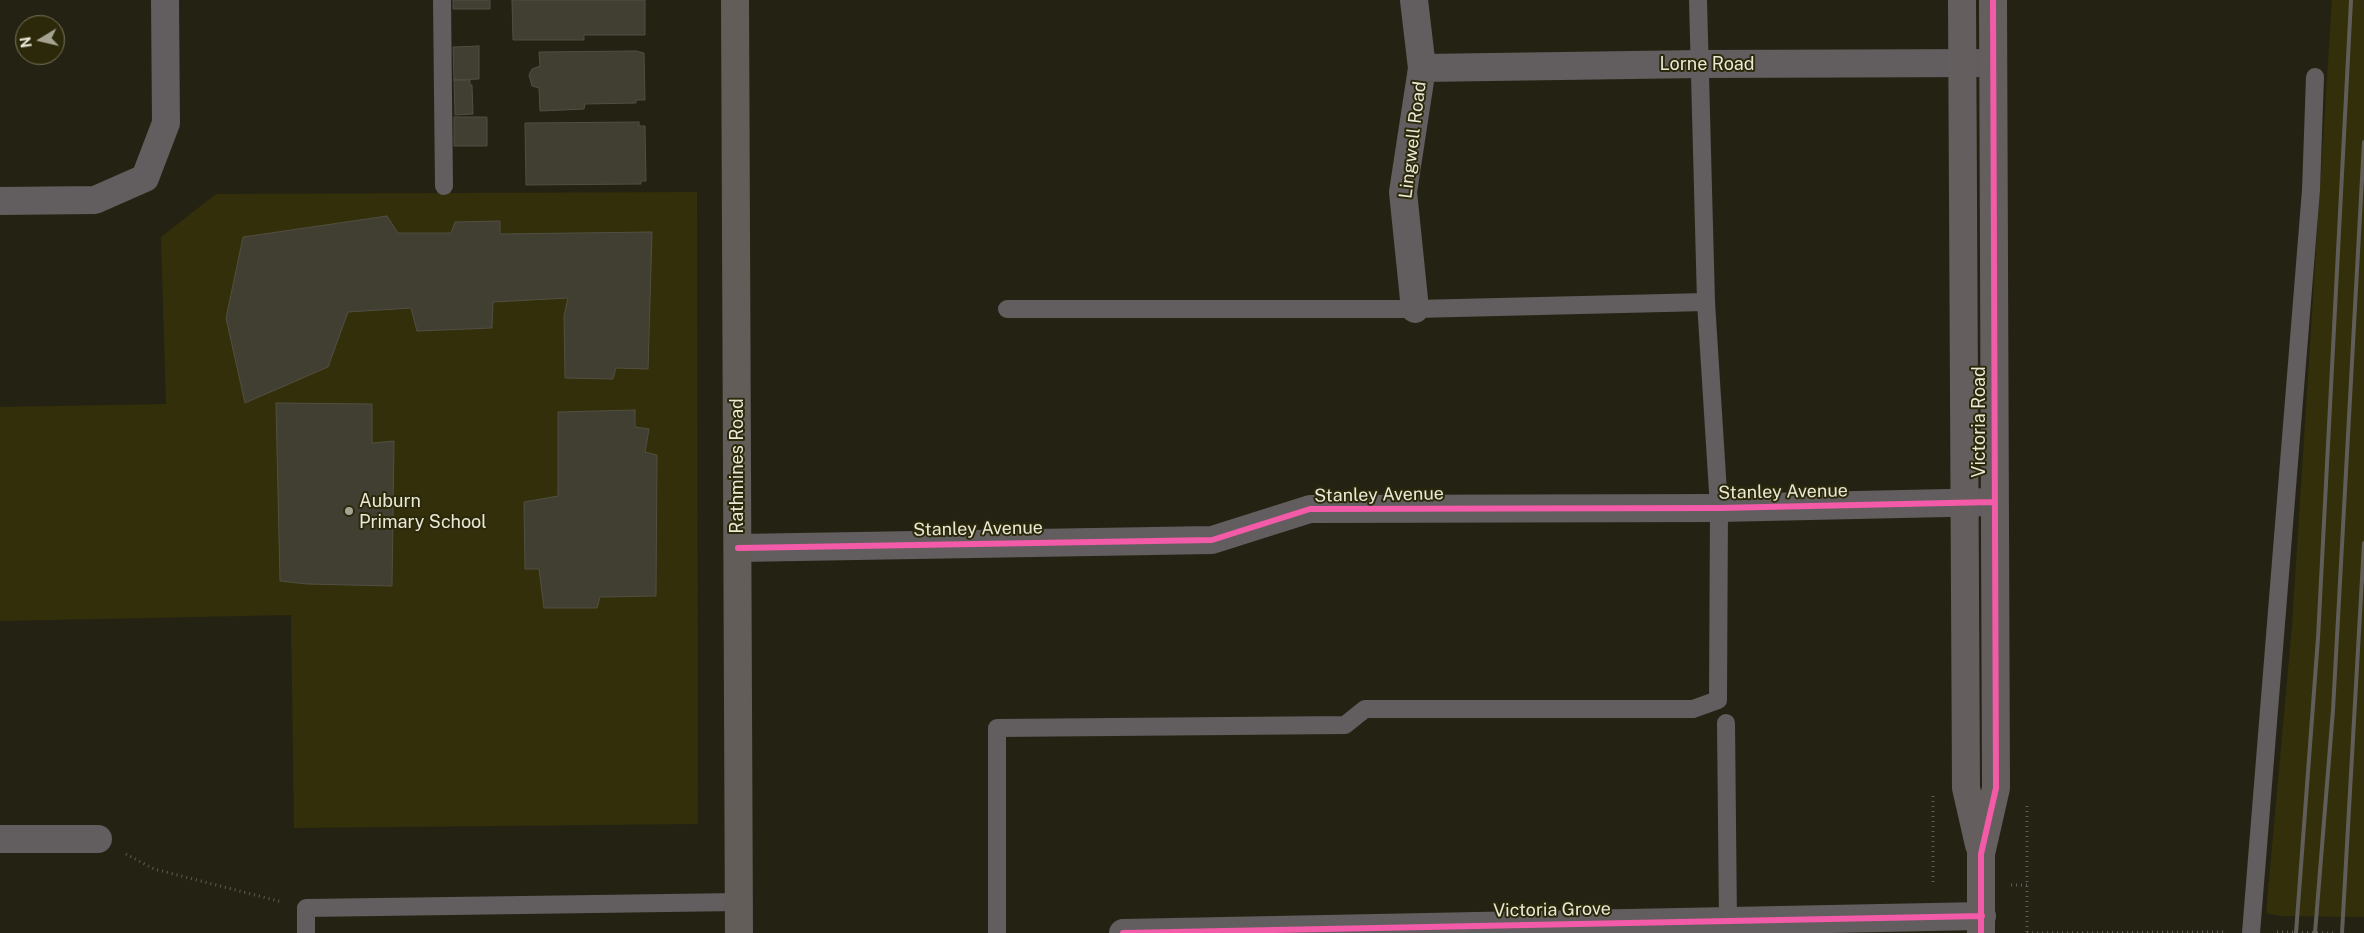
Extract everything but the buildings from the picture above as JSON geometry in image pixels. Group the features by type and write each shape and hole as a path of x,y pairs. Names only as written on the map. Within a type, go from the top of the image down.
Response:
{"main road":[{"name":"Rathmines Road","path":"736,0 739,933"}],"street":[{"path":"0,201 95,200 145,178 166,123 165,0"},
{"name":"Lingwell Road","path":"1414,0 1422,68 1403,192 1414,309"},
{"name":"Victoria Road","path":"1962,0 1966,788 1981,854"},
{"name":"Victoria Road","path":"1981,924 1981,854 1996,788 1993,0"},
{"name":"Lorne Road","path":"1422,68 1700,64 1993,63"},
{"name":"Stanley Avenue","path":"738,548 1212,540 1310,509 1719,508 1994,502"},
{"path":"0,840 98,839"},
{"name":"Victoria Grove","path":"1123,933 1910,918 1981,924"}],"lane":[{"path":"442,0 444,186"},
{"path":"997,933 997,728 1345,725 1365,709 1693,709 1718,700 1719,508 1706,302 1698,0"},
{"path":"2251,932 2311,190 2315,77"},
{"path":"1007,309 1414,309 1706,302"},
{"path":"1726,724 1728,922"},
{"path":"306,933 306,908 739,902"}],"path":[{"path":"98,839 154,869 306,908"},
{"path":"2027,933 2334,933"}],"shaded area":[{"path":"2332,0 2364,0 2364,917 2281,916 2266,913 2292,626"},
{"name":"Auburn Primary School","path":"697,192 698,824 294,828 291,615 0,621 0,407 166,404 161,237 216,194"}],"railway":[{"path":"2296,933 2318,638 2351,0"},
{"path":"2315,933 2333,710 2364,142"},
{"path":"2342,933 2364,543"}],"cycle path":[{"path":"1981,933 1981,854 1996,788 1993,0"},
{"path":"738,548 1212,540 1310,509 1719,508 1994,502"},
{"path":"1123,933 1982,916"}],"place":[{"name":"Auburn Primary School","path":"349,511"}]}
